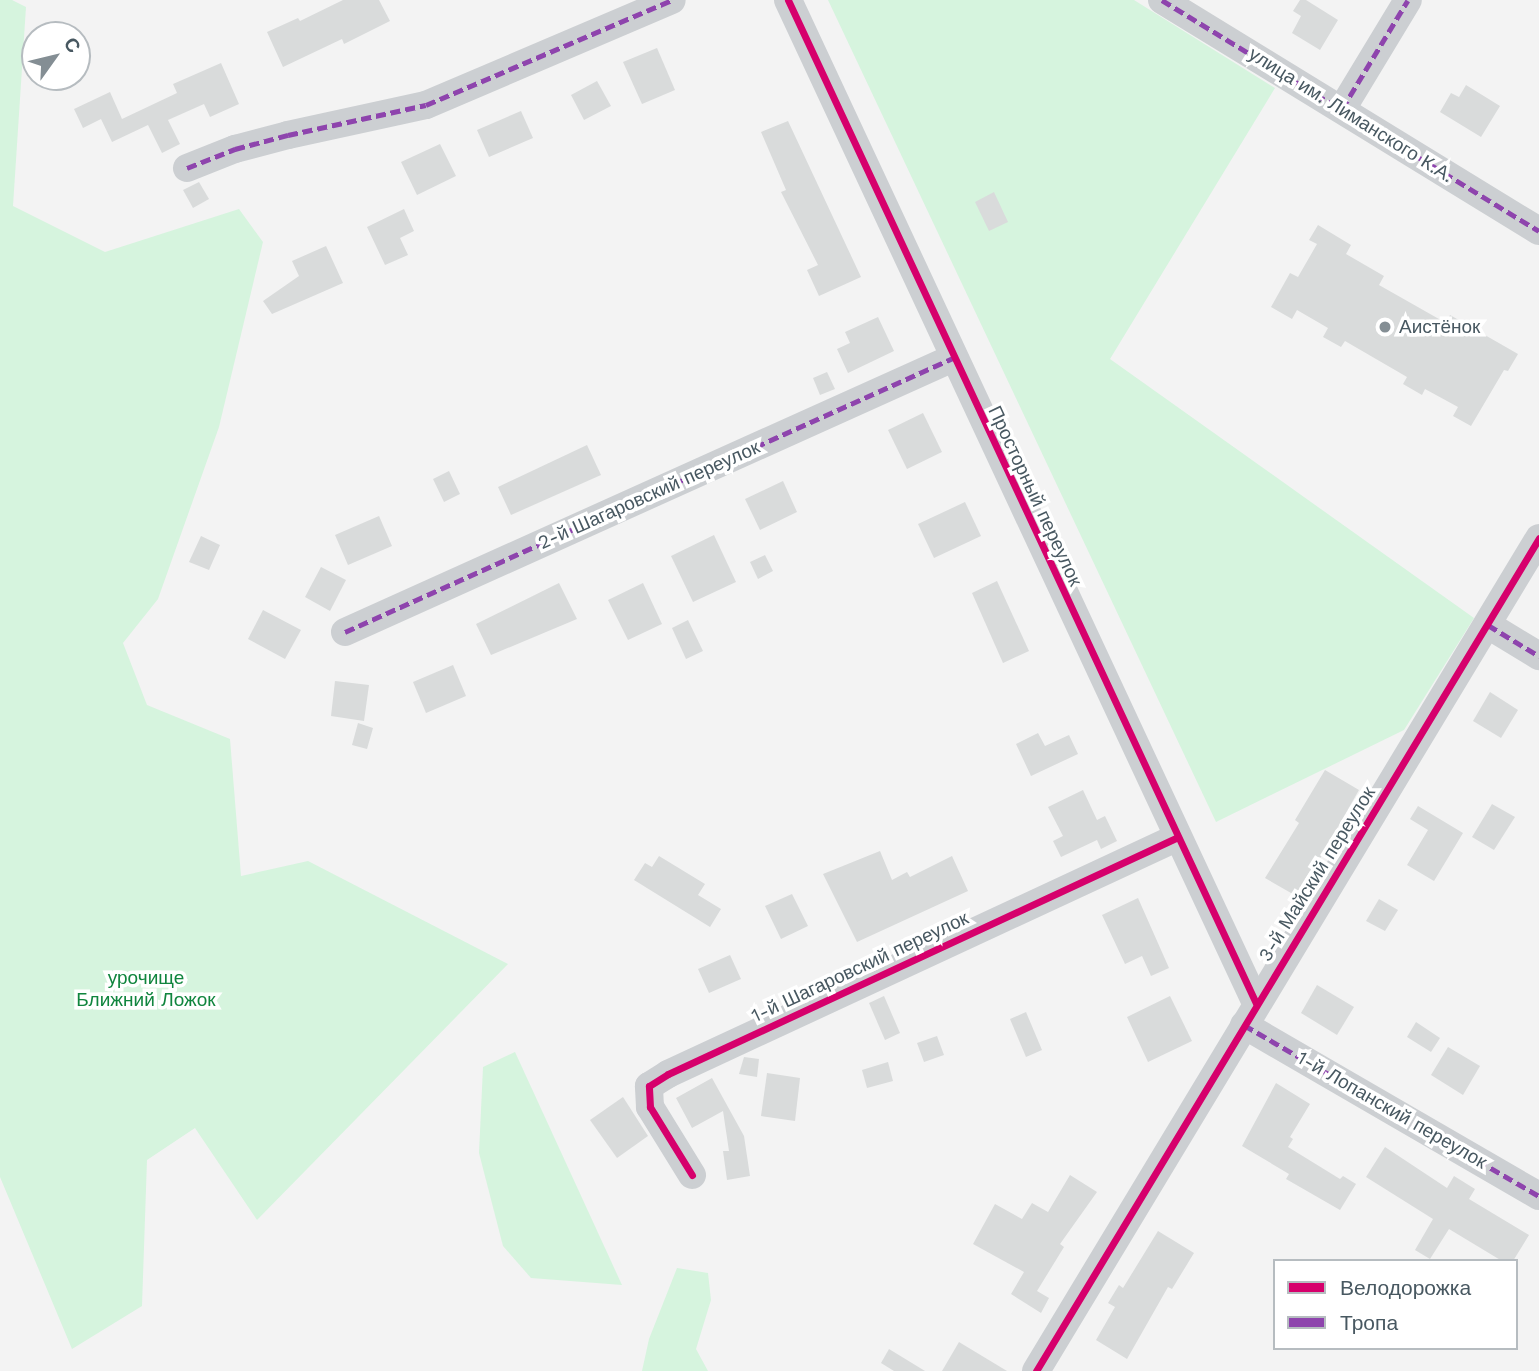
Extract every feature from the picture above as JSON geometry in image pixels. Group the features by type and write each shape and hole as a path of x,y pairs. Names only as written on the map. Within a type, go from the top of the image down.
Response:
{"street":[{"path":"187,168 235,149 288,135 426,106 673,0"},
{"name":"Просторный переулок","path":"788,0 1176,838 1250,1014"},
{"name":"улица им. Лиманского К.А.","path":"1162,0 1539,231"},
{"path":"1342,109 1408,0"},
{"name":"2-й Шагаровский переулок","path":"345,632 953,358"},
{"name":"3-й Майский переулок","path":"1036,1371 1539,538"},
{"path":"1488,625 1539,656"},
{"name":"1-й Шагаровский переулок","path":"692,1175 650,1107 649,1086 668,1074 1176,838"},
{"name":"1-й Лопанский переулок","path":"1250,1014 1539,1196"}],"green space":[{"name":"урочище Ближний Ложок","path":"0,0 12,0 26,7 25,21 21,21 21,84 13,206 105,252 239,209 263,242 219,427 158,599 123,643 147,705 230,739 241,876 308,861 508,964 257,1220 195,1128 147,1160 142,1306 72,1349 0,1177"},
{"path":"828,0 1134,0 1275,88 1110,359 1474,618 1404,730 1216,822"},
{"path":"515,1052 622,1285 531,1278 503,1246 479,1153 483,1067"},
{"path":"677,1268 708,1273 711,1300 696,1349 708,1371 642,1371 649,1339"}],"building":[{"path":"343,0 379,0 390,21 344,44 342,39 283,67 267,32 298,18 300,21"},
{"path":"1300,0 1306,0 1338,20 1320,50 1292,33 1301,16 1293,11"},
{"path":"657,48 675,90 642,104 623,62"},
{"path":"221,63 239,104 210,117 204,104 168,120 180,144 162,153 148,125 112,142 101,119 83,128 74,109 110,92 122,119 177,93 173,84"},
{"path":"597,81 611,106 584,120 571,95"},
{"path":"1466,85 1500,106 1481,137 1440,112 1451,93 1459,97"},
{"path":"521,111 533,138 489,157 477,130"},
{"path":"788,121 861,277 819,296 807,270 818,265 781,192 786,190 761,132"},
{"path":"440,144 456,176 417,195 401,162"},
{"path":"199,182 209,199 193,208 183,190"},
{"path":"994,192 1008,222 989,231 975,202"},
{"path":"404,209 414,231 400,238 408,255 385,265 367,227"},
{"name":"Аистёнок","path":"1318,225 1351,245 1346,254 1384,276 1379,285 1446,323 1450,315 1518,354 1508,371 1504,370 1471,426 1453,416 1458,407 1425,389 1422,395 1403,384 1407,377 1345,341 1341,347 1323,337 1328,328 1297,310 1292,319 1271,307 1290,273 1298,277 1317,244 1309,240"},
{"path":"326,246 343,283 272,314 263,301 299,276 292,261"},
{"path":"878,317 894,351 848,373 837,349 850,343 845,332"},
{"path":"827,372 835,389 820,395 813,378"},
{"path":"923,413 942,452 907,469 888,430"},
{"path":"587,445 601,475 511,515 498,487"},
{"path":"449,471 460,494 444,502 433,479"},
{"path":"783,481 797,512 760,530 745,499"},
{"path":"965,502 981,536 934,558 918,524"},
{"path":"379,516 392,546 348,565 335,535"},
{"path":"714,535 736,582 693,602 671,556"},
{"path":"201,536 220,545 209,570 189,562"},
{"path":"765,555 773,571 758,579 750,562"},
{"path":"321,567 346,580 330,611 305,597"},
{"path":"997,581 1029,651 1003,663 972,593"},
{"path":"559,583 577,619 491,655 476,624"},
{"path":"643,583 662,624 628,640 608,600"},
{"path":"263,610 301,630 285,659 248,639"},
{"path":"688,620 703,651 686,659 672,628"},
{"path":"453,665 466,696 426,713 413,682"},
{"path":"335,681 369,685 364,721 331,716"},
{"path":"1490,692 1518,710 1501,738 1473,721"},
{"path":"358,723 373,728 367,749 352,745"},
{"path":"1038,733 1045,746 1069,735 1078,754 1031,776 1016,744"},
{"path":"1325,770 1359,790 1298,897 1265,878 1299,823 1295,820"},
{"path":"1083,790 1097,820 1105,816 1117,841 1101,849 1097,840 1061,857 1053,841 1063,836 1048,807"},
{"path":"1492,804 1515,817 1494,850 1472,837"},
{"path":"1418,806 1463,833 1434,881 1407,865 1428,830 1410,819"},
{"path":"880,851 892,880 907,872 910,877 952,856 968,891 857,942 823,874"},
{"path":"659,856 705,884 698,895 721,909 710,927 634,880 645,863 652,867"},
{"path":"792,894 808,926 781,939 765,906"},
{"path":"1138,898 1169,968 1151,976 1142,956 1125,964 1102,915"},
{"path":"1379,899 1398,910 1385,931 1366,921"},
{"path":"730,955 741,979 709,993 698,969"},
{"path":"1317,985 1354,1007 1337,1035 1301,1013"},
{"path":"884,996 900,1033 885,1040 869,1003"},
{"path":"1170,996 1192,1041 1148,1062 1127,1017"},
{"path":"1026,1012 1042,1050 1026,1057 1010,1019"},
{"path":"1416,1022 1440,1038 1431,1052 1407,1037"},
{"path":"937,1036 944,1055 924,1062 917,1043"},
{"path":"1448,1047 1480,1066 1463,1095 1431,1075"},
{"path":"744,1057 759,1059 757,1077 739,1074"},
{"path":"888,1062 893,1081 867,1088 862,1070"},
{"path":"767,1073 800,1078 795,1121 761,1116"},
{"path":"712,1078 744,1136 750,1176 727,1180 723,1151 729,1151 723,1111 692,1128 676,1098"},
{"path":"1276,1083 1310,1104 1290,1137 1293,1139 1288,1147 1340,1179 1343,1176 1356,1184 1340,1210 1286,1179 1289,1174 1242,1146"},
{"path":"623,1097 648,1136 617,1158 590,1120"},
{"path":"1385,1147 1447,1188 1454,1176 1475,1189 1469,1199 1529,1235 1514,1259 1499,1259 1449,1229 1430,1259 1415,1250 1433,1219 1366,1177"},
{"path":"1070,1175 1097,1192 1060,1244 1064,1247 1037,1291 1049,1298 1041,1313 1011,1294 1024,1272 973,1244 995,1204 1022,1219 1032,1203 1048,1212"},
{"path":"1158,1231 1194,1253 1172,1289 1168,1287 1127,1359 1096,1340 1115,1307 1108,1303 1119,1285 1123,1288"},
{"path":"959,1342 1007,1371 942,1371"},
{"path":"889,1349 925,1371 894,1371 881,1363"}],"marked path":[{"path":"187,168 235,149 288,135 426,105 672,0"},
{"path":"1162,0 1539,231"},
{"path":"1342,109 1408,0"},
{"path":"345,632 953,358"},
{"path":"1488,625 1539,656"},
{"path":"1244,1025 1539,1196"}],"cycle path":[{"path":"788,0 1256,1003"},
{"path":"1036,1371 1539,538"},
{"path":"692,1175 650,1107 649,1086 668,1074 1176,838"}],"place":[{"name":"Аистёнок","path":"1385,327"}]}
